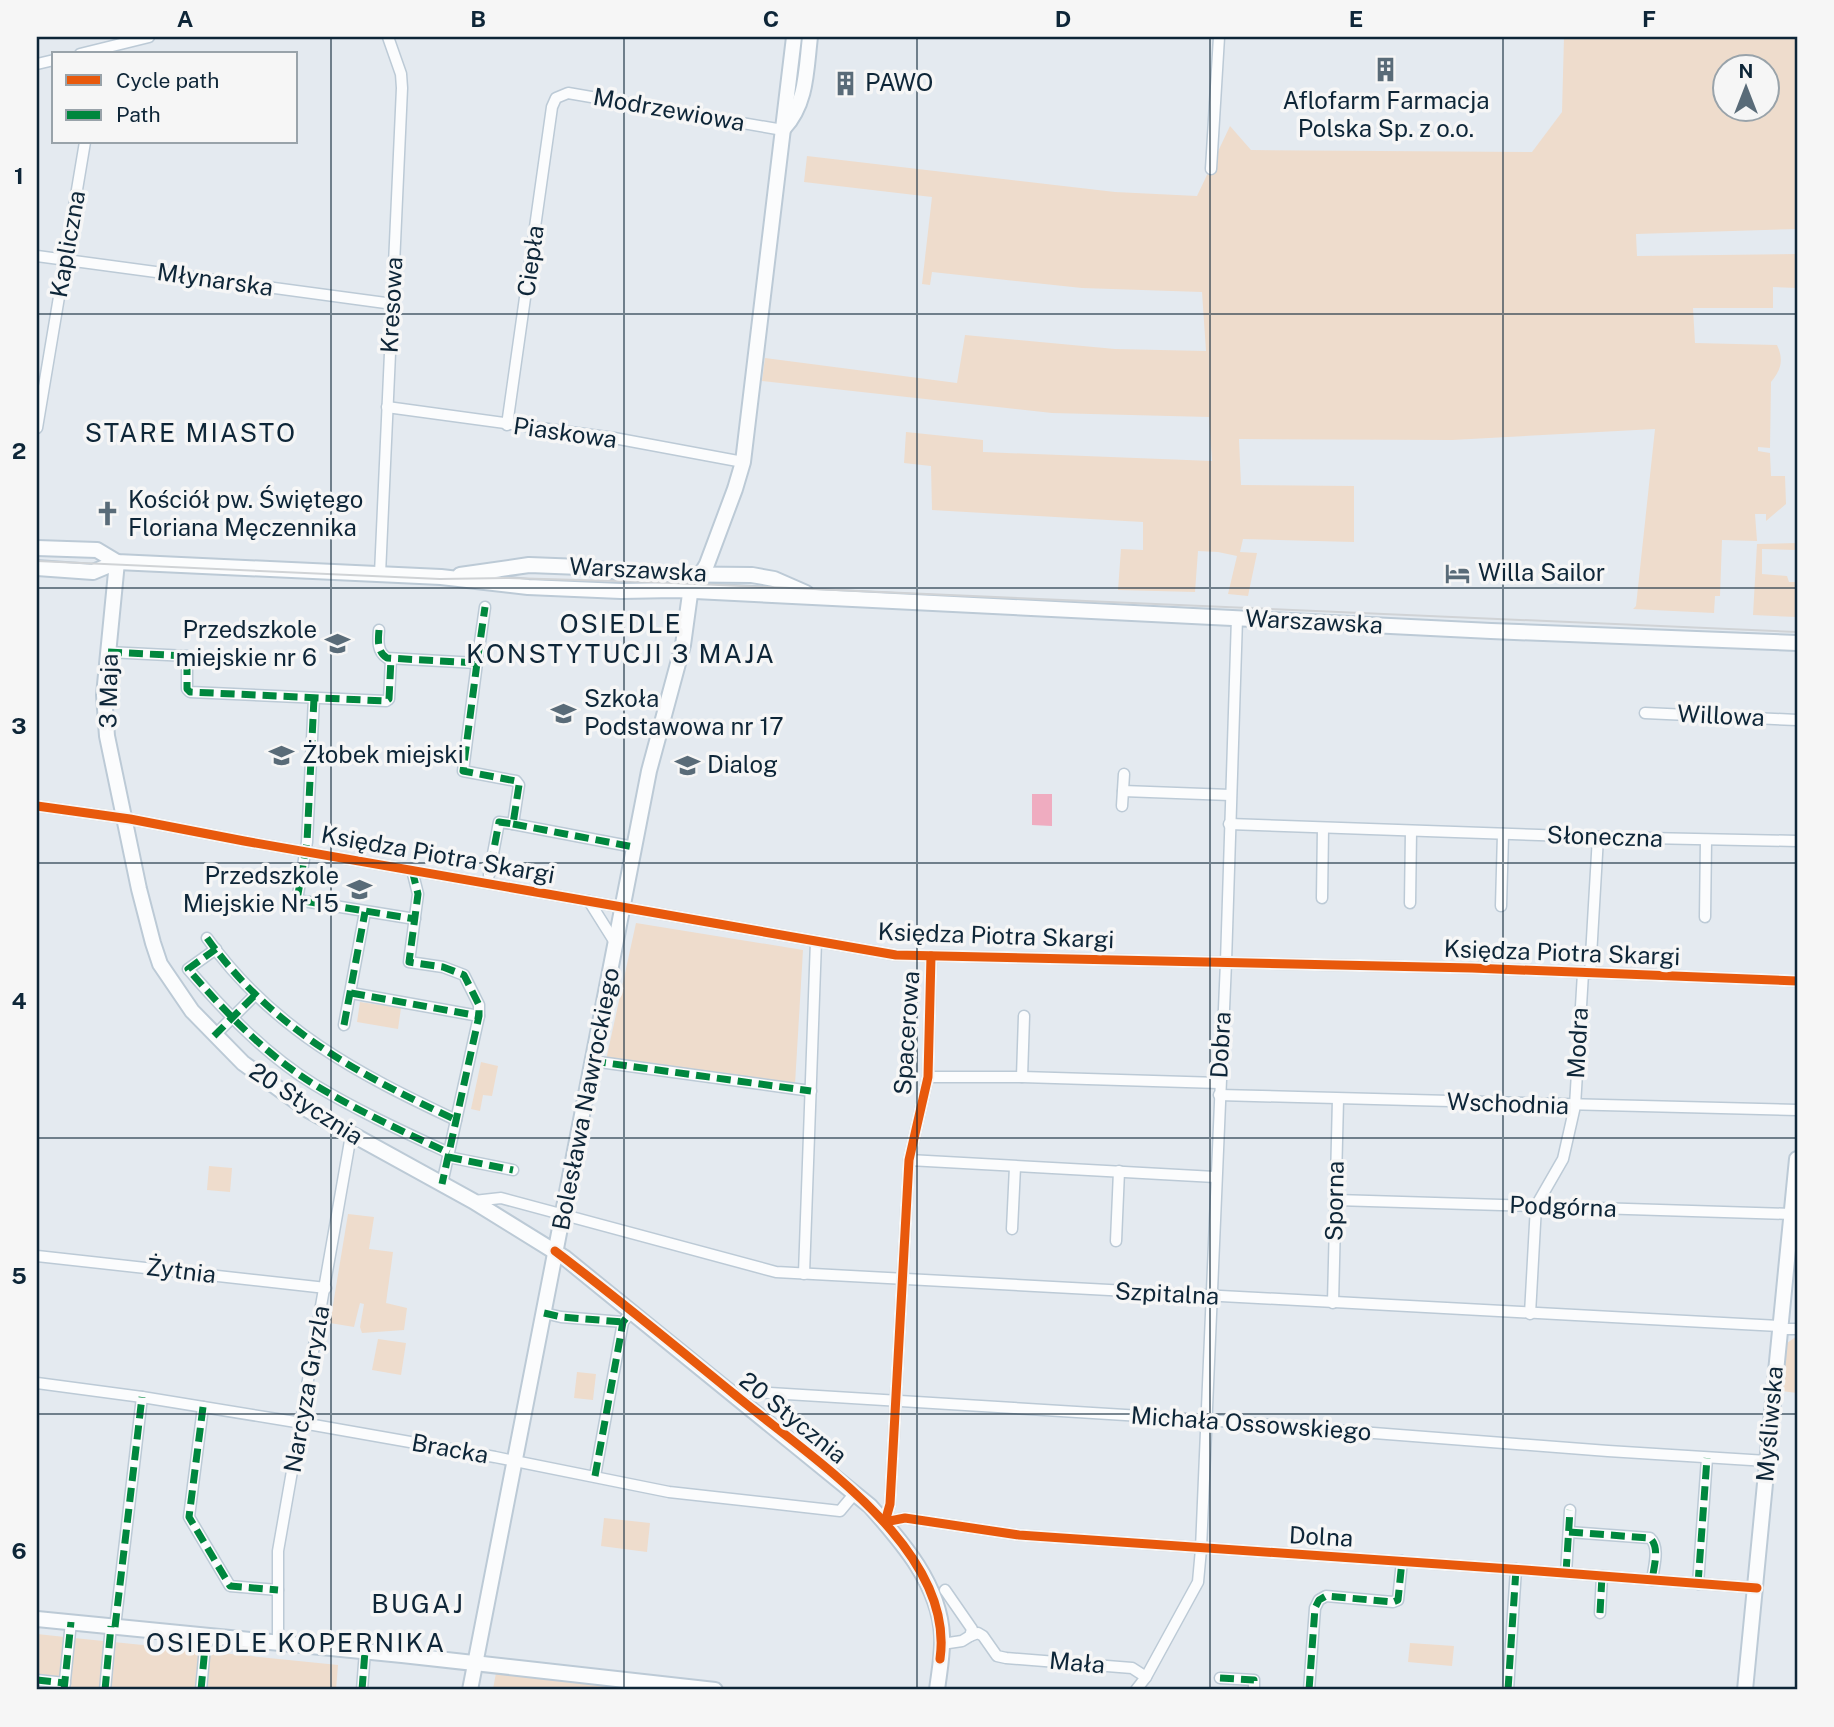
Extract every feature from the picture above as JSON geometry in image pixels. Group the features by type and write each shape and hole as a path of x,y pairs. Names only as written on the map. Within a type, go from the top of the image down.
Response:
{"street":[{"path":"100,52 149,37"},
{"name":"Kresowa","path":"380,574 402,81 388,37"},
{"path":"691,591 718,538 743,463 794,37"},
{"path":"783,130 801,101 810,37"},
{"path":"1211,169 1219,37"},
{"name":"Modrzewiowa","path":"556,98 568,93 783,130"},
{"name":"Ciepła","path":"507,425 552,107 556,98"},
{"name":"Kapliczna","path":"37,428 85,144"},
{"name":"Młynarska","path":"37,256 393,304"},
{"name":"Piaskowa","path":"387,407 614,439 743,463"},
{"path":"718,538 718,552 723,562 744,574"},
{"name":"Warszawska","path":"37,548 94,550 117,562 440,577 528,587 691,591 1797,643"},
{"name":"Warszawska","path":"37,568 93,572 117,562"},
{"name":"3 Maja","path":"117,562 104,714 124,819"},
{"name":"Warszawska","path":"440,577 529,565 581,567 627,573 744,574 766,576 807,593 831,599"},
{"name":"Bolesława Nawrockiego","path":"470,1690 649,771 683,645 691,591"},
{"path":"485,607 463,771 518,783 513,824"},
{"name":"Dobra","path":"1206,1420 1226,962 1237,618"},
{"path":"379,630 378,645 382,655 391,659 477,663"},
{"path":"108,652 187,656 187,689 190,692 388,700 391,659"},
{"path":"314,698 306,851 297,900 415,919"},
{"name":"Willowa","path":"1645,713 1797,720"},
{"path":"1122,806 1124,774"},
{"path":"1123,791 1230,794"},
{"name":"Księdza Piotra Skargi","path":"37,806 897,955 1472,968 1797,981"},
{"name":"20 Stycznia","path":"124,819 146,919 160,964 192,1011 214,1036 243,1063 308,1110 473,1201 555,1251 627,1317 736,1396 870,1506 907,1550 934,1598 940,1618 942,1644 937,1690"},
{"path":"489,874 499,822 634,847"},
{"name":"Słoneczna","path":"1229,824 1797,841"},
{"path":"1322,898 1323,828"},
{"path":"1410,902 1411,831"},
{"path":"1501,906 1503,834"},
{"name":"Modra","path":"1530,1314 1535,1206 1563,1158 1575,1105 1598,837"},
{"path":"1705,917 1706,840"},
{"path":"412,870 418,894 409,961 443,967 464,975 479,1005 479,1016 442,1184"},
{"path":"589,901 616,944"},
{"path":"344,1026 365,912"},
{"path":"207,937 255,995 324,1051 396,1092 456,1120"},
{"path":"804,1273 816,941"},
{"path":"216,949 188,969 232,1019 314,1085 449,1155 513,1170"},
{"name":"Spacerowa","path":"885,1522 890,1504 909,1160 928,1077 931,956"},
{"path":"351,993 479,1016"},
{"path":"214,1036 255,995"},
{"path":"1022,1077 1024,1016"},
{"path":"592,1061 811,1091"},
{"path":"928,1077 1219,1083"},
{"name":"Wschodnia","path":"1219,1095 1797,1110"},
{"name":"Sporna","path":"1333,1303 1338,1099"},
{"name":"Narcyza Gryzla","path":"278,1643 278,1551 352,1135"},
{"name":"Myśliwska","path":"1745,1690 1797,1159"},
{"path":"909,1160 1215,1177"},
{"path":"1012,1229 1015,1167"},
{"path":"1116,1241 1119,1171"},
{"name":"Szpitalna","path":"473,1201 501,1198 776,1272 1797,1329"},
{"name":"Podgórna","path":"1336,1200 1791,1214"},
{"name":"Żytnia","path":"37,1256 326,1287"},
{"path":"544,1313 561,1317 627,1317 595,1476"},
{"name":"Bracka","path":"37,1383 301,1423 669,1492 840,1511 855,1493"},
{"name":"Michała Ossowskiego","path":"736,1396 754,1392 1206,1420 1767,1461"},
{"path":"105,1690 142,1397"},
{"path":"203,1407 189,1517 230,1586 278,1590"},
{"name":"Mała","path":"1136,1690 1146,1677 1198,1582 1206,1420"},
{"path":"1698,1584 1707,1458"},
{"path":"1566,1573 1570,1510"},
{"name":"Dolna","path":"885,1522 905,1518 1019,1535 1757,1588"},
{"path":"1569,1532 1650,1538 1654,1541 1655,1548 1653,1580"},
{"path":"1309,1690 1315,1608 1319,1600 1326,1596 1393,1602 1398,1600 1402,1561"},
{"path":"1507,1690 1517,1569"},
{"path":"1600,1613 1602,1576"},
{"path":"942,1644 962,1641 970,1636 972,1629 945,1590"},
{"path":"37,1619 365,1651 715,1690"},
{"path":"37,1680 64,1687 71,1622"},
{"name":"Mała","path":"970,1636 978,1633 983,1636 996,1656 1132,1668 1146,1677"},
{"path":"201,1690 206,1636"},
{"path":"362,1690 365,1651"},
{"path":"1220,1678 1254,1680 1254,1690"}],"shaded area":[{"path":"1564,37 1797,37 1797,229 1636,234 1637,256 1797,254 1797,288 1773,287 1773,308 1693,308 1695,343 1777,345 1781,360 1771,382 1770,448 1758,447 1758,451 1770,453 1771,476 1785,476 1786,504 1766,521 1766,514 1755,514 1757,541 1722,540 1720,596 1715,596 1714,613 1633,609 1636,606 1655,429 1452,440 1239,439 1241,485 1354,486 1354,542 1243,539 1240,552 1257,553 1248,596 1228,594 1237,556 1198,551 1195,592 1118,590 1121,549 1143,550 1143,522 932,510 931,466 904,463 906,432 983,440 983,452 1212,461 1209,417 1052,413 762,381 765,358 957,383 965,335 1115,349 1206,351 1202,292 1082,288 932,272 930,285 922,284 932,197 804,182 807,156 1115,192 1197,196 1230,126 1251,150 1532,152 1562,112"},
{"path":"1797,543 1797,550 1762,549 1762,574 1787,576 1789,582 1797,582 1797,617 1753,615 1757,544"},
{"path":"1032,794 1052,794 1052,826 1032,825"},
{"path":"636,923 803,950 795,1084 606,1060"},
{"path":"360,1002 401,1008 398,1029 357,1022"},
{"path":"481,1062 498,1066 492,1096 483,1095 480,1111 471,1109"},
{"path":"209,1166 232,1168 230,1192 207,1190"},
{"path":"348,1214 374,1217 369,1249 393,1252 386,1303 407,1308 404,1330 362,1333 360,1327 364,1304 360,1303 354,1327 330,1323"},
{"path":"1797,1336 1797,1393 1782,1391 1787,1343"},
{"path":"378,1339 406,1343 401,1375 372,1370"},
{"path":"577,1372 596,1374 593,1400 574,1398"},
{"path":"604,1518 650,1523 647,1552 601,1546"},
{"path":"37,1634 65,1637 60,1690 37,1690"},
{"path":"74,1638 338,1665 336,1690 69,1690"},
{"path":"1410,1643 1454,1646 1452,1666 1408,1662"},
{"path":"496,1673 655,1690 483,1690 484,1687 493,1689"}],"tram line":[{"path":"37,561 440,579 651,582 1797,632"}],"marked path":[{"path":"379,630 378,642 387,658 477,663 485,607"},
{"path":"108,652 187,656 187,689 190,692 386,701 389,699 391,659"},
{"path":"477,663 463,771 516,781 519,785 513,824 499,822 489,875"},
{"path":"314,698 307,842 297,900 415,919"},
{"path":"513,824 634,847"},
{"path":"412,870 418,894 409,962 443,967 464,975 479,1005 479,1016 442,1184"},
{"path":"344,1025 365,912"},
{"path":"207,938 232,970 260,998 319,1046 385,1085 456,1120"},
{"path":"216,949 188,969 263,1046 331,1095 449,1153"},
{"path":"351,993 479,1016"},
{"path":"214,1036 255,995"},
{"path":"592,1061 811,1091"},
{"path":"448,1157 513,1170"},
{"path":"595,1476 623,1322 632,1311"},
{"path":"544,1313 623,1322"},
{"path":"115,1627 142,1397"},
{"path":"203,1407 189,1517 230,1586 278,1590"},
{"path":"1698,1584 1707,1458"},
{"path":"1566,1573 1570,1510"},
{"path":"1569,1532 1650,1538 1656,1552 1652,1580"},
{"path":"1309,1690 1315,1608 1319,1600 1326,1596 1393,1602 1398,1600 1402,1561 1407,1561"},
{"path":"1508,1690 1516,1569"},
{"path":"1600,1613 1602,1576"},
{"path":"64,1690 71,1622"},
{"path":"105,1690 111,1626"},
{"path":"201,1690 206,1636"},
{"path":"362,1690 365,1651"},
{"path":"1220,1678 1254,1680 1254,1690"},
{"path":"37,1680 65,1683"}],"cycle path":[{"path":"37,806 130,819 896,955 1472,968 1797,981"},
{"path":"931,956 928,1077 909,1160 890,1504 885,1522 905,1518 1019,1535 1757,1588"},
{"path":"555,1251 800,1446 871,1508 901,1543 925,1579 939,1618 940,1659"}],"place":[{"name":"Aflofarm Farmacja Polska Sp. z o.o.","path":"1386,70"},
{"name":"PAWO","path":"845,83"},
{"name":"Kościół pw. Świętego Floriana Męczennika","path":"108,514"},
{"name":"Willa Sailor","path":"1458,573"},
{"name":"Przedszkole miejskie nr 6","path":"337,644"},
{"name":"Szkoła Podstawowa nr 17","path":"564,713"},
{"name":"Żłobek miejski","path":"282,755"},
{"name":"Dialog","path":"687,765"},
{"name":"Przedszkole Miejskie Nr 15","path":"359,890"}],"district":[{"name":"STARE MIASTO","path":"191,433"},
{"name":"OSIEDLE KONSTYTUCJI 3 MAJA","path":"621,639"},
{"name":"BUGAJ","path":"418,1604"},
{"name":"OSIEDLE KOPERNIKA","path":"296,1643"}]}
